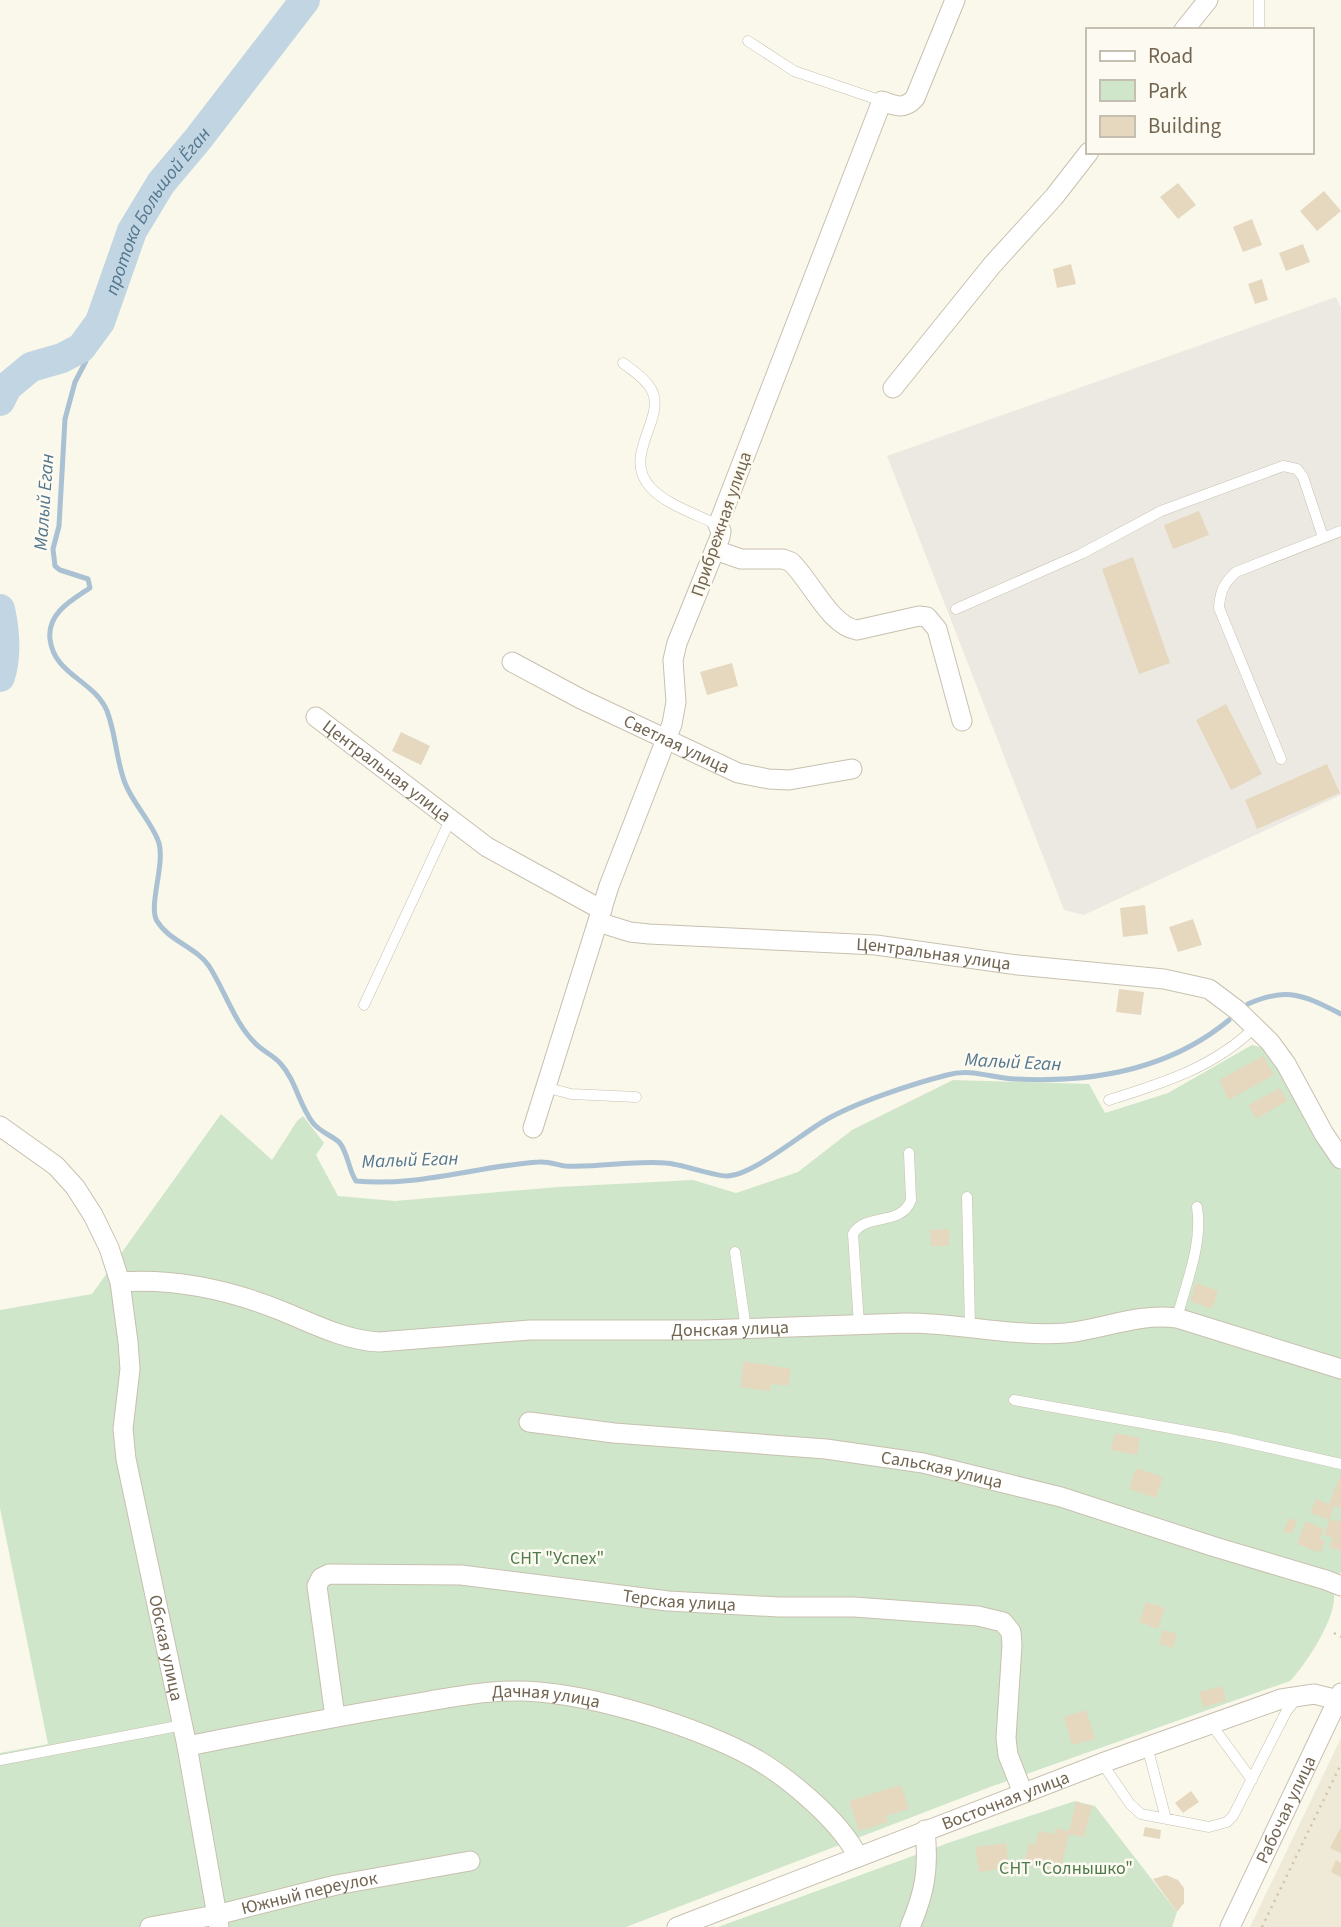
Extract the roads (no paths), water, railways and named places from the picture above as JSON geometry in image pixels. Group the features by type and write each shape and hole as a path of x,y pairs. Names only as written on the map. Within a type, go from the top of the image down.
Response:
{"street":[{"path":"882,101 904,106 915,98 955,0"},
{"path":"1186,28 1208,0"},
{"name":"Прибрежная улица","path":"533,1128 600,916 672,724 676,702 673,660 677,643 715,550 721,531 718,525 882,101"},
{"path":"893,388 993,264 1054,197 1087,154"},
{"path":"715,550 741,559 783,559 791,562 836,620 849,629 857,630 919,616 927,617 937,629 962,721"},
{"name":"Светлая улица","path":"512,663 737,773 789,780 852,769"},
{"name":"Центральная улица","path":"316,717 487,847 631,932 876,946 1018,965 1164,979 1209,989 1224,998 1255,1027 1286,1064 1324,1135 1341,1159"},
{"name":"Обская улица","path":"0,1126 56,1166 75,1187 110,1248 120,1282 130,1369 123,1429 127,1459 183,1725 218,1921"},
{"name":"Донская улица","path":"120,1282 176,1282 221,1291 358,1340 379,1342 530,1330 746,1329 937,1323 1016,1333 1065,1333 1156,1316 1177,1318 1341,1369"},
{"name":"Сальская улица","path":"529,1422 614,1433 826,1449 923,1463 1061,1497 1341,1586"},
{"name":"Терская улица","path":"335,1717 317,1586 321,1578 329,1574 461,1575 668,1601 978,1616 1003,1622 1011,1632 1006,1738 1009,1755 1023,1793"},
{"name":"Дачная улица","path":"187,1746 335,1717 474,1694 546,1692 646,1715 724,1744 769,1768 835,1823 858,1857"},
{"name":"Восточная улица","path":"677,1927 1102,1763 1280,1699 1314,1694 1340,1697"},
{"name":"Рабочая улица","path":"1230,1927 1340,1697"},
{"path":"910,1927 926,1877 925,1830"},
{"name":"Южный переулок","path":"150,1927 218,1921 336,1885 470,1861"}],"lane":[{"path":"1259,0 1259,28"},
{"path":"748,41 794,71 882,101"},
{"path":"623,363 645,380 656,401 642,447 640,462 643,477 659,496 718,525"},
{"path":"956,609 1081,554 1160,511 1283,466 1297,469 1303,477 1324,537"},
{"path":"1281,759 1219,608 1220,594 1225,583 1236,572 1341,531"},
{"path":"364,1005 451,818"},
{"path":"1110,1100 1159,1084 1216,1059 1234,1047 1255,1027"},
{"path":"545,1087 571,1094 636,1097"},
{"path":"859,1325 853,1234 860,1225 897,1217 908,1207 911,1200 909,1153"},
{"path":"967,1197 970,1327"},
{"path":"1177,1318 1198,1237 1200,1223 1197,1207"},
{"path":"735,1252 746,1329"},
{"path":"1014,1400 1214,1436 1341,1464"},
{"path":"1102,1763 1134,1809 1141,1814 1209,1827 1227,1822 1233,1816 1286,1712 1299,1695"},
{"path":"1211,1724 1252,1780"},
{"path":"0,1760 183,1725"},
{"path":"1147,1746 1166,1819"}],"waterway":[{"name":"протока Большой Ёган","path":"0,401 7,387 31,367 62,358 81,348 100,322 132,231 161,183 305,0"},
{"name":"Малый Еган","path":"100,322 75,382 65,419 59,526 53,549 55,566 88,579 90,588 62,608 52,622 50,639 53,651 66,669 101,700 107,711 125,783 159,843 160,863 154,906 157,921 168,934 204,959 248,1035 285,1070 313,1123 342,1146 356,1181 425,1179 542,1162 565,1166 666,1163 716,1175 739,1174 836,1114 917,1083 956,1073 1044,1080 1072,1079 1128,1070 1181,1051 1229,1020"},
{"name":"протока Большой Ёган","path":"0,609 4,643 0,677"},
{"name":"Малый Еган","path":"1248,1004 1274,995 1296,996 1317,1002 1341,1014"}],"park label":[{"name":"СНТ \"Успех\"","path":"557,1558"},
{"name":"СНТ \"Солнышко\"","path":"1066,1868"}]}
